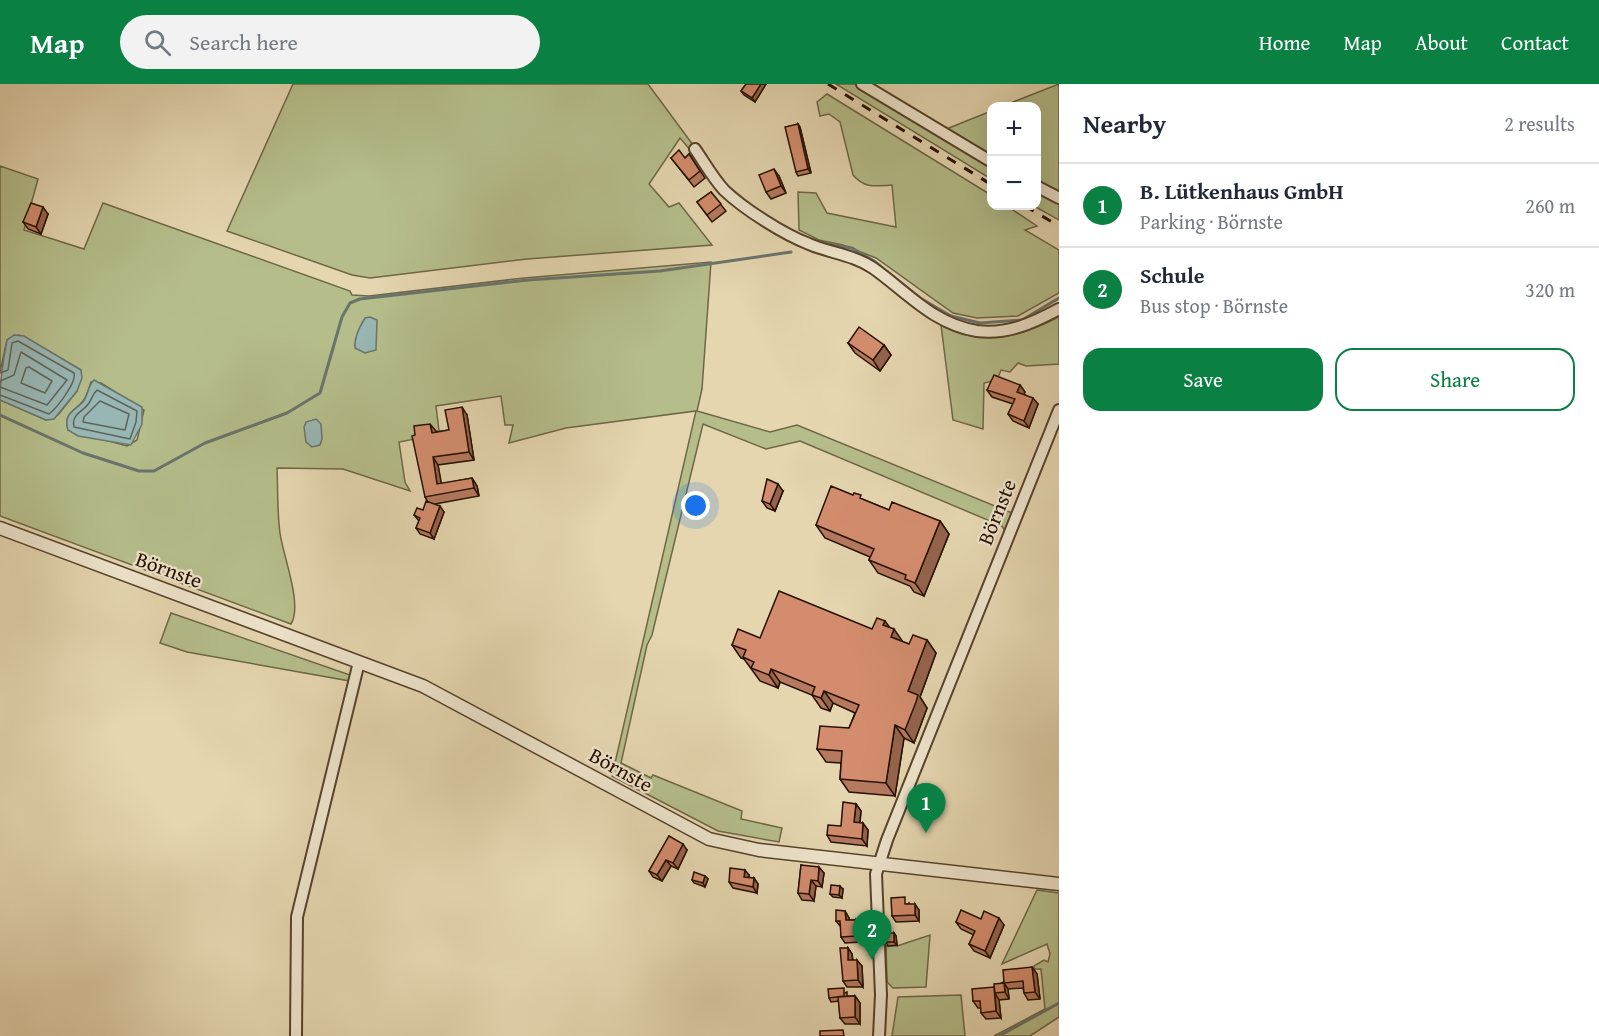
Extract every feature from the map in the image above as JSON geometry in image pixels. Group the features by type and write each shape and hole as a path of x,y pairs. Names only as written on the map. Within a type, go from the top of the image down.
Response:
{"street":[{"path":"862,84 987,159"},
{"path":"695,149 724,190 768,222 807,244 871,267 917,304 945,322 978,331 1018,329 1059,309"},
{"path":"1041,189 1059,198"},
{"name":"Börnste","path":"879,1036 881,995 876,874 1059,410"},
{"name":"Börnste","path":"0,528 423,686 709,839 759,850 1059,884"},
{"path":"296,1036 297,917 359,662"}],"green space":[{"path":"293,84 648,84 693,145 691,151 680,138 649,184 669,207 679,203 712,245 527,259 370,278 352,275 227,231"},
{"path":"836,84 855,84 987,163 987,177"},
{"path":"1059,84 1059,194 1041,184 1041,102 1013,102"},
{"path":"827,94 987,193 987,210 1013,210 1037,226 1025,230 1059,250 1059,293 1018,316 977,318 953,313 876,258 843,245 819,240 799,230 798,192 816,193 827,213 896,227 892,185 866,185 853,175 840,122 829,114 820,116 817,102"},
{"path":"987,113 987,157 944,130"},
{"path":"0,166 38,179 24,230 84,249 103,203 350,291 352,295 369,296 524,278 711,262 702,389 697,411 770,432 797,425 1012,513 1005,531 1002,526 800,441 766,449 703,424 652,635 647,645 621,763 651,778 653,775 742,811 741,819 782,828 779,842 718,831 612,776 696,411 566,428 509,443 513,425 505,425 501,396 436,406 439,431 419,434 420,438 399,442 405,482 410,491 343,469 277,468 280,533 294,593 294,616 291,624 0,516 0,400 46,420 58,415 77,391 81,370 19,335 7,340 0,372","holes":["91,382 101,383 144,410 137,440 127,446 68,430 68,416 84,399"]},
{"path":"1041,192 1059,201 1059,220 1041,210"},
{"path":"1059,317 1059,364 1026,366 1018,363 1010,372 1001,370 997,380 984,383 983,429 953,420 941,325 971,336 1001,337 1030,330"},
{"path":"171,613 350,675 350,681 187,652 160,643"},
{"path":"1037,890 1059,893 1059,1017 1030,1036 994,1036 1045,1009 1041,969 1034,969 1034,966 1044,960 1048,962 1050,954 1047,944 1002,964"},
{"path":"930,935 926,987 893,988 887,982 886,946 897,946"},
{"path":"961,995 965,1036 892,1036 898,997"}],"water":[{"path":"370,317 377,320 376,350 365,353 355,348 355,341 365,318"},
{"path":"14,335 24,336 81,370 82,378 77,391 54,419 46,420 0,400 7,340"},
{"path":"94,380 142,407 142,424 131,445 78,436 68,430 68,416 83,402"},
{"path":"316,419 321,424 322,439 320,445 312,447 306,442 304,427 306,422"}],"building":[{"path":"746,84 761,84 752,98 741,91"},
{"path":"798,124 808,169 796,172 785,127"},
{"path":"679,150 685,158 689,154 700,171 689,180 671,158"},
{"path":"774,169 781,186 766,192 759,175"},
{"path":"711,192 721,204 707,215 697,202"},
{"path":"31,203 43,207 36,227 23,222"},
{"path":"859,327 884,345 873,360 848,343"},
{"path":"994,375 1020,385 1017,392 1033,398 1024,421 1008,414 1015,399 987,390"},
{"path":"462,407 469,452 433,457 437,484 472,478 474,488 425,497 412,436 415,435 414,426 430,424 432,433 449,430 445,410"},
{"path":"767,479 778,484 770,504 762,501"},
{"path":"831,486 853,495 854,493 861,495 860,498 889,510 892,502 940,521 915,583 905,579 906,575 869,560 874,549 816,525"},
{"path":"426,501 440,506 430,533 416,528 420,518 414,515 417,508 423,510"},
{"path":"779,591 872,629 877,618 885,621 883,625 894,629 891,637 909,644 913,635 927,640 908,691 918,695 916,702 905,730 895,725 886,783 840,779 842,751 817,749 820,726 849,728 859,705 824,691 821,698 812,695 815,687 771,669 769,675 751,668 754,662 743,657 746,650 732,645 738,629 760,638"},
{"path":"843,802 856,804 854,822 863,823 862,839 827,835 828,825 841,826"},
{"path":"669,836 683,844 673,863 666,860 657,875 649,871"},
{"path":"801,865 819,867 818,881 811,880 809,894 798,893"},
{"path":"730,868 745,870 744,877 754,878 753,887 729,882"},
{"path":"694,872 705,876 703,883 692,880"},
{"path":"831,885 840,886 839,895 830,894"},
{"path":"905,897 905,904 915,904 915,915 892,916 891,898"},
{"path":"836,910 845,911 846,920 856,920 857,936 841,937 840,921 836,921"},
{"path":"961,910 981,919 984,911 999,918 985,951 969,944 975,931 956,922"},
{"path":"886,933 894,933 894,942 886,942"},
{"path":"840,948 848,948 848,960 857,960 858,980 843,981"},
{"path":"1032,967 1035,992 1024,993 1023,981 1004,983 1003,970"},
{"path":"1004,983 1005,992 995,993 994,984"},
{"path":"994,987 996,1011 981,1013 980,1001 973,1001 972,989"},
{"path":"844,988 844,996 829,998 828,989"},
{"path":"855,996 855,1017 840,1018 838,997"},
{"path":"843,1030 844,1036 820,1036 820,1031"}],"waterway":[{"path":"817,242 852,248 874,261 920,298 951,316 980,323 1022,320 1059,298"},
{"path":"0,415 83,453 139,471 154,471 205,443 287,413 320,393 342,317 350,303 360,299 528,280 660,271 791,252"},
{"path":"999,1036 1059,1003"}],"railway":[{"path":"828,84 987,182"},
{"path":"1032,210 1059,226"}],"place":[{"name":"B. Lütkenhaus GmbH","path":"926,833"},
{"name":"Schule","path":"872,960"}]}
